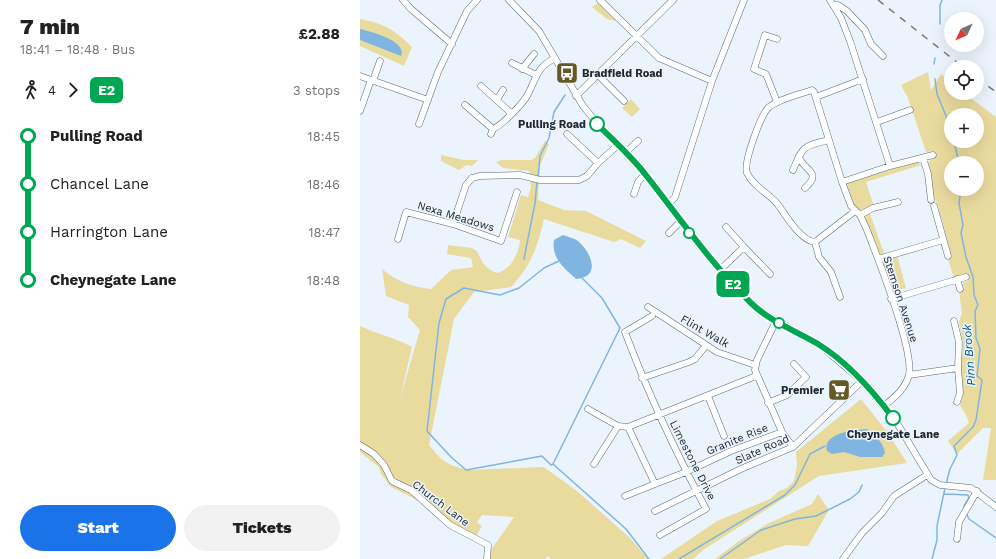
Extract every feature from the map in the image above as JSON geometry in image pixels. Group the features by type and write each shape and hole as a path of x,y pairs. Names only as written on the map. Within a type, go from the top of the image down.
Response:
{"street":[{"path":"403,0 422,20 452,44"},
{"path":"419,124 438,72 470,6 477,0"},
{"path":"509,0 539,31 576,96 596,123 645,174 680,222 754,306 776,321 820,345 862,381 884,406 915,450 927,475 936,484 964,486 977,491 996,507"},
{"path":"600,0 664,62 712,81"},
{"path":"576,96 673,0"},
{"path":"668,205 675,197 712,81 744,0"},
{"path":"831,3 847,11 865,30 871,44 883,56"},
{"path":"831,3 846,30 890,166"},
{"path":"777,39 765,35 754,69 766,74 777,102"},
{"path":"522,69 534,54"},
{"path":"465,105 492,131 501,124 528,95 536,75 546,63 555,58"},
{"path":"360,109 380,61"},
{"path":"512,63 536,75"},
{"path":"597,74 624,101"},
{"path":"360,76 428,100"},
{"path":"814,242 808,240 798,230 785,216 776,203 765,194 747,172 746,164 748,154 765,113 777,102 812,90 816,97 863,79"},
{"path":"481,86 498,98 511,113"},
{"path":"498,98 504,90"},
{"name":"Stemson Avenue","path":"816,97 842,182 851,206 858,213 878,259 907,352 909,375"},
{"path":"877,122 910,110"},
{"path":"567,134 598,163"},
{"path":"793,170 799,154 808,145 829,140"},
{"path":"625,153 638,141"},
{"path":"453,224 466,185 472,178 480,176 520,175 537,179 574,181 583,179 598,163 618,146"},
{"path":"799,154 800,162 810,169 813,178 812,182 805,188"},
{"path":"842,182 890,166 933,155"},
{"path":"924,158 932,203 948,256"},
{"path":"634,194 638,182 645,174"},
{"name":"Nexa Meadows","path":"398,239 406,212 453,224 501,240 517,192"},
{"path":"814,242 858,213 898,202"},
{"path":"669,233 680,222"},
{"path":"726,227 770,274"},
{"path":"878,259 943,240"},
{"path":"814,242 819,257 830,272 840,297"},
{"path":"720,269 744,247"},
{"path":"891,299 966,276"},
{"path":"957,279 960,289"},
{"name":"Flint Walk","path":"648,307 717,352 755,365"},
{"name":"Limestone Drive","path":"652,316 625,332 642,378 686,472 706,509 660,535"},
{"path":"776,321 755,365 756,376 782,432 793,447"},
{"path":"954,321 959,342 958,368 960,393 957,402"},
{"path":"642,378 689,362 695,359 704,348"},
{"path":"768,403 788,395 806,377 794,364"},
{"path":"884,406 902,390 909,375 958,368"},
{"path":"588,409 618,426 628,427 756,376"},
{"name":"Slate Road","path":"655,511 743,468 793,447 862,381"},
{"path":"708,396 724,436"},
{"path":"594,464 618,426"},
{"path":"628,427 655,484"},
{"name":"Granite Rise","path":"625,496 686,472 731,450 782,432"},
{"name":"Church Lane","path":"360,445 374,454 384,465 392,481 411,490 450,525 488,545 487,559"},
{"path":"843,559 862,533 882,513 894,496 927,475"},
{"path":"957,539 959,522 977,491"}],"shaded area":[{"path":"600,3 619,22 607,19 592,7"},
{"path":"360,19 388,28 412,47 404,66 360,46"},
{"path":"928,72 931,90 941,74 944,77 944,100 973,100 996,117 996,480 983,480 991,428 983,428 957,454 948,441 969,423 960,405 963,390 961,370 963,344 959,322 962,313 959,291 964,289 963,283 969,280 967,274 954,278 948,259 952,257 938,205 932,194 928,162 936,157 934,151 926,152 908,98 901,85"},
{"path":"631,99 640,109 632,117 622,108"},
{"path":"545,141 549,144 540,166 538,200 564,210 586,211 646,241 640,248 621,239 614,242 544,219 533,255 524,271 511,287 474,292 454,319 429,445 441,459 451,465 466,470 544,467 577,491 630,538 648,559 551,559 548,556 545,559 489,559 491,550 514,517 482,515 477,522 482,526 476,536 445,519 440,521 421,502 391,487 381,474 379,467 360,452 360,326 412,347 400,398 420,330 408,317 409,305 386,296 382,269 405,283 431,289 451,270 473,267 471,258 447,254 448,245 472,248 477,251 484,265 497,273 510,265 518,250 520,240 508,237 521,195 528,197 531,187 529,171 503,168 496,162 502,160 532,160 535,158"},
{"path":"441,155 464,160 478,160 472,166 467,165 459,170 441,161"},
{"path":"917,162 921,165 866,182 874,206 868,208 886,259 897,255 906,288 892,292 865,219 866,213 864,209 858,210 854,207 847,184 849,182"},
{"path":"861,399 888,433 907,463 819,476 703,550 693,559 661,559 717,521 770,499 779,491 787,488 794,481 797,465 796,452"},
{"path":"818,494 829,510 808,546 786,545 744,559 715,559 739,541 769,523 812,504"}],"water":[{"path":"360,29 378,34 391,40 400,48 402,53 401,56 360,40"},
{"path":"563,235 578,241 590,257 592,263 591,269 589,274 584,277 576,279 563,267 556,257 554,252 554,240"},
{"path":"867,429 881,442 885,453 882,457 860,457 844,452 832,454 827,451 829,440 834,436 855,430"}],"waterway":[{"name":"Pinn Brook","path":"940,24 940,5 942,0"},
{"name":"Pinn Brook","path":"934,64 935,58"},
{"name":"Pinn Brook","path":"935,79 937,94 944,111"},
{"path":"538,178 540,156 549,138 554,112 565,95"},
{"name":"Pinn Brook","path":"956,148 957,156"},
{"path":"524,259 535,203 537,182"},
{"name":"Pinn Brook","path":"946,484 950,469 957,455 954,446 973,427 976,420 982,380 977,376 980,349 976,338 975,311 978,305 974,295 973,277 966,257 961,233 963,225 959,203 960,196"},
{"path":"559,261 544,268 519,288 500,295 464,288 446,299 439,323 427,431 451,457 466,470 542,456 626,529 649,559"},
{"path":"553,464 620,328 602,298 582,278"},
{"path":"679,559 785,495 795,485 810,454 825,446"},
{"path":"720,559 761,530 795,519 816,516 850,499 859,492 862,485"},
{"name":"Pinn Brook","path":"932,559 937,540 937,526 945,488"},
{"path":"944,494 968,495 969,498 964,506 965,509"},
{"path":"966,513 969,519 996,538"}],"railway":[{"path":"878,0 954,60"},
{"path":"984,83 996,92"}],"bus line":[{"name":"E2","path":"597,124 645,174 702,249 758,310 766,316 820,345 843,363 862,381 893,418"}],"place":[{"name":"Bradfield Road","path":"567,73"},
{"name":"Pulling Road","path":"597,124"},
{"name":"Premier","path":"839,390"},
{"name":"Cheynegate Lane","path":"893,418"}]}
